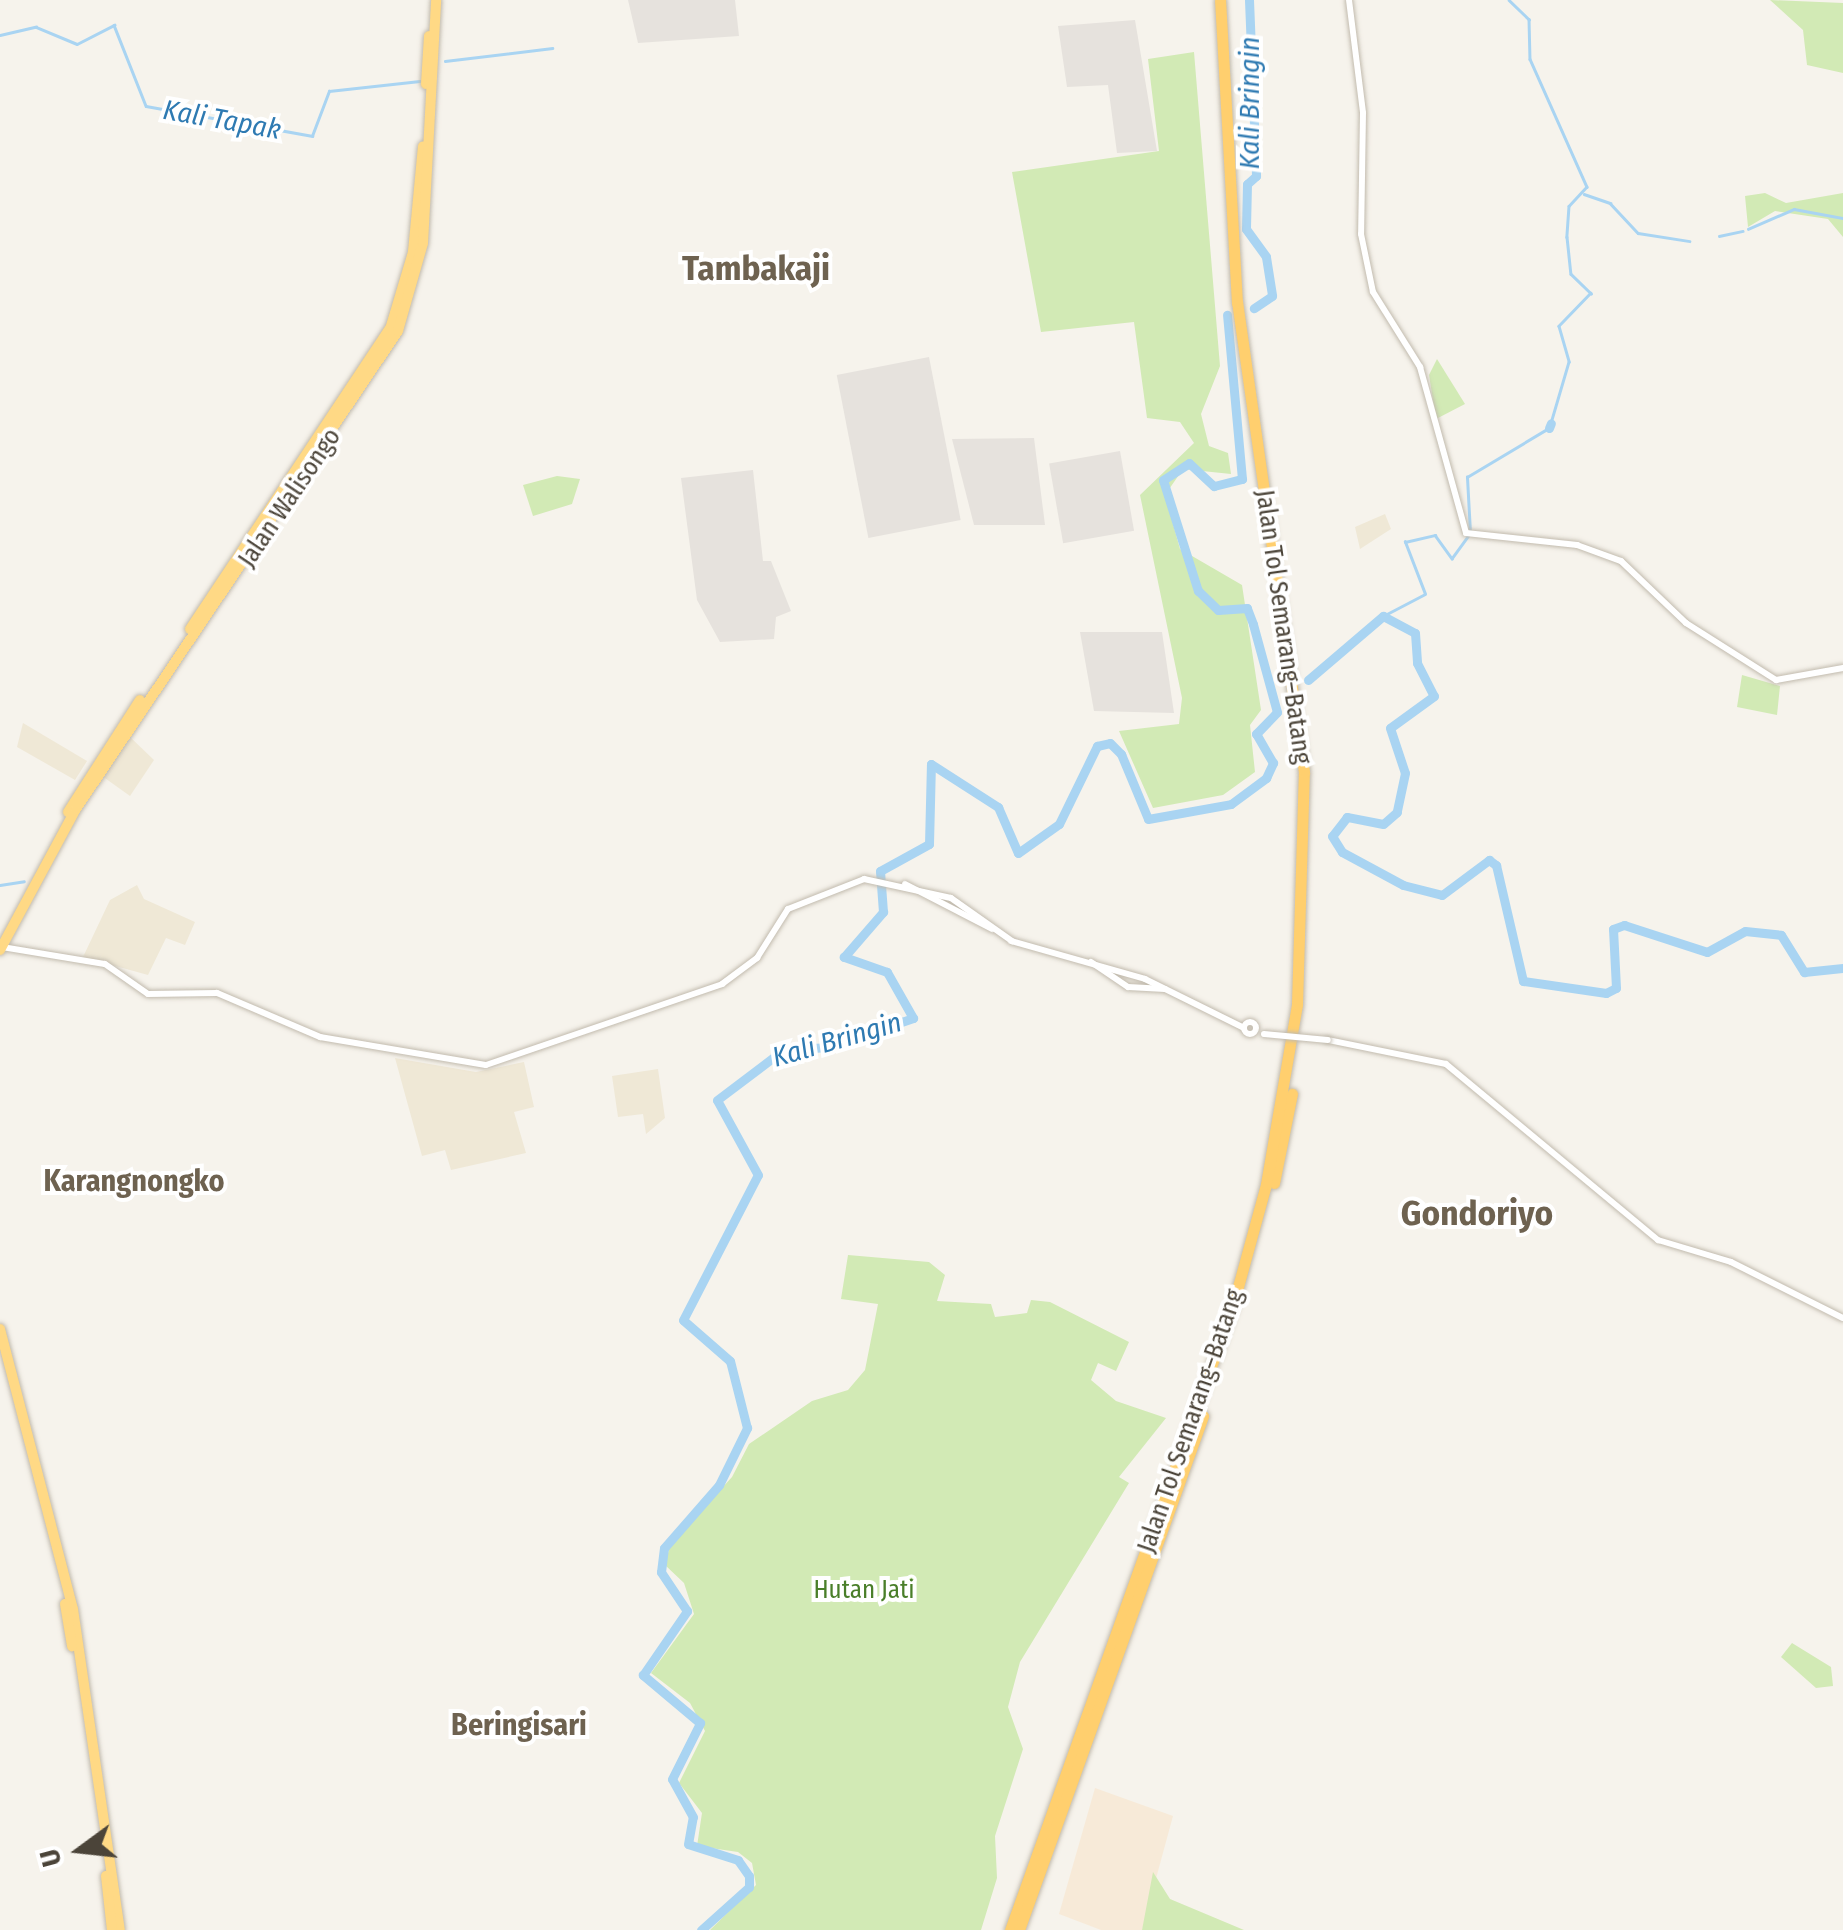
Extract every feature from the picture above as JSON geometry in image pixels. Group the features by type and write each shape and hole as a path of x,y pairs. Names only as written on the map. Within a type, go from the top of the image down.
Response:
{"highway":[{"name":"Jalan Walisongo","path":"1,946 76,809 391,326 413,252 433,0"},
{"name":"Jalan Tol Semarang–Batang","path":"1019,1930 1218,1373 1274,1185 1304,1005 1314,876 1303,708 1243,326 1223,0"},
{"name":"Jalan Tol Semarang–Batang","path":"1010,1930 1254,1235 1303,939 1303,708"},
{"path":"0,1330 72,1602 116,1930"},
{"path":"0,1362 66,1605 116,1930"}],"street":[{"path":"1348,0 1364,113 1362,234 1376,298 1420,366 1469,536 1583,546 1638,570 1686,623 1761,675 1784,682 1843,668"},
{"path":"1,946 105,964 148,994 218,993 320,1037 486,1065 722,984 757,958 788,909 864,880 888,880 950,898 1012,941 1091,961 1166,988 1244,1028 1253,1022 1254,1032 1328,1040 1446,1064 1658,1240 1731,1262 1843,1318"}],"shaded area":[{"path":"628,0 735,0 739,36 638,43"},
{"path":"1135,20 1157,151 1117,153 1108,85 1067,87 1058,26"},
{"path":"929,357 961,520 868,538 837,375"},
{"path":"1034,438 1045,525 974,525 952,439"},
{"path":"1120,451 1134,531 1063,543 1049,464"},
{"path":"753,470 763,561 771,561 791,611 776,617 774,639 720,642 697,600 681,478"},
{"path":"1385,514 1391,529 1360,549 1355,527"},
{"path":"1080,632 1162,632 1174,713 1094,711"},
{"path":"23,723 87,761 75,780 17,747"},
{"path":"129,736 154,760 130,796 102,776"},
{"path":"137,885 144,899 195,922 185,945 166,938 148,975 83,957 110,900"},
{"path":"395,1058 476,1072 524,1062 534,1107 514,1112 526,1153 451,1170 445,1150 422,1156"},
{"path":"658,1069 665,1118 646,1134 643,1114 618,1117 612,1076"},
{"path":"1095,1788 1173,1816 1142,1930 1101,1930 1059,1914"}],"green space":[{"path":"1770,0 1843,3 1843,73 1807,65 1803,30"},
{"path":"1194,52 1220,366 1201,414 1209,446 1228,453 1231,474 1183,469 1165,495 1180,549 1242,585 1261,710 1250,725 1255,772 1223,795 1153,808 1119,731 1179,724 1182,698 1140,495 1194,443 1180,422 1147,418 1134,322 1041,332 1012,172 1159,151 1148,59"},
{"path":"1765,193 1786,203 1843,193 1843,237 1828,219 1775,211 1748,227 1745,196"},
{"path":"1437,359 1465,404 1436,419 1429,375"},
{"path":"557,476 580,479 572,504 533,516 523,485"},
{"path":"1742,675 1780,686 1777,715 1737,707"},
{"name":"Hutan Jati","path":"848,1255 929,1262 945,1275 937,1301 991,1304 995,1317 1027,1313 1031,1300 1050,1302 1129,1342 1116,1371 1098,1363 1091,1380 1116,1401 1166,1418 1119,1477 1129,1483 1020,1662 1008,1707 1023,1749 995,1836 997,1878 981,1930 710,1930 756,1885 752,1863 738,1852 697,1846 702,1813 679,1783 705,1731 690,1703 651,1673 694,1614 684,1583 665,1565 670,1545 732,1477 749,1444 812,1401 848,1390 865,1370 878,1304 841,1299"},
{"path":"1792,1643 1831,1667 1833,1686 1816,1688 1781,1657"},
{"path":"1153,1872 1170,1899 1244,1930 1142,1930"}],"waterway":[{"name":"Kali Bringin","path":"1249,0 1256,176 1247,184 1246,229 1266,257 1272,296 1254,308"},
{"path":"1509,0 1529,19 1530,59 1587,187 1569,206 1567,237 1571,274 1591,293 1559,326 1569,362 1551,423"},
{"name":"Kali Tapak","path":"0,35 36,27 77,44 114,25 146,106 312,136 329,91 419,81"},
{"name":"Kali Tapak","path":"445,61 552,48"},
{"path":"1584,194 1610,203 1638,233 1689,241"},
{"path":"1748,229 1794,209 1843,218"},
{"path":"1719,236 1742,231"},
{"name":"Kali Bringin","path":"701,1930 749,1887 749,1876 738,1860 688,1844 693,1817 672,1779 700,1723 643,1675 687,1611 661,1572 664,1548 719,1485 747,1428 730,1361 683,1320 758,1175 717,1100 783,1050 828,1047 913,1018 887,972 844,957 883,912 880,871 929,844 931,764 998,807 1018,853 1059,824 1097,746 1110,743 1121,754 1148,819 1231,804 1266,778 1273,763 1256,734 1277,712 1253,624 1247,608 1218,610 1198,591 1163,480 1189,463 1214,486 1242,479 1227,315"},
{"path":"1549,428 1551,423"},
{"path":"1383,616 1425,594 1405,542 1435,535 1452,558 1470,533 1467,477 1549,428"},
{"path":"1308,680 1383,616 1415,633 1417,663 1434,696 1390,728 1405,773 1397,812 1383,824 1347,817 1332,836 1342,852 1403,885 1442,895 1489,860 1496,865 1523,981 1606,993 1616,988 1613,929 1624,925 1707,952 1745,931 1781,935 1804,972 1843,968"},
{"path":"0,885 24,881"}],"district":[{"name":"Tambakaji","path":"756,268"},
{"name":"Karangnongko","path":"134,1181"},
{"name":"Gondoriyo","path":"1477,1213"},
{"name":"Beringisari","path":"519,1725"}]}
